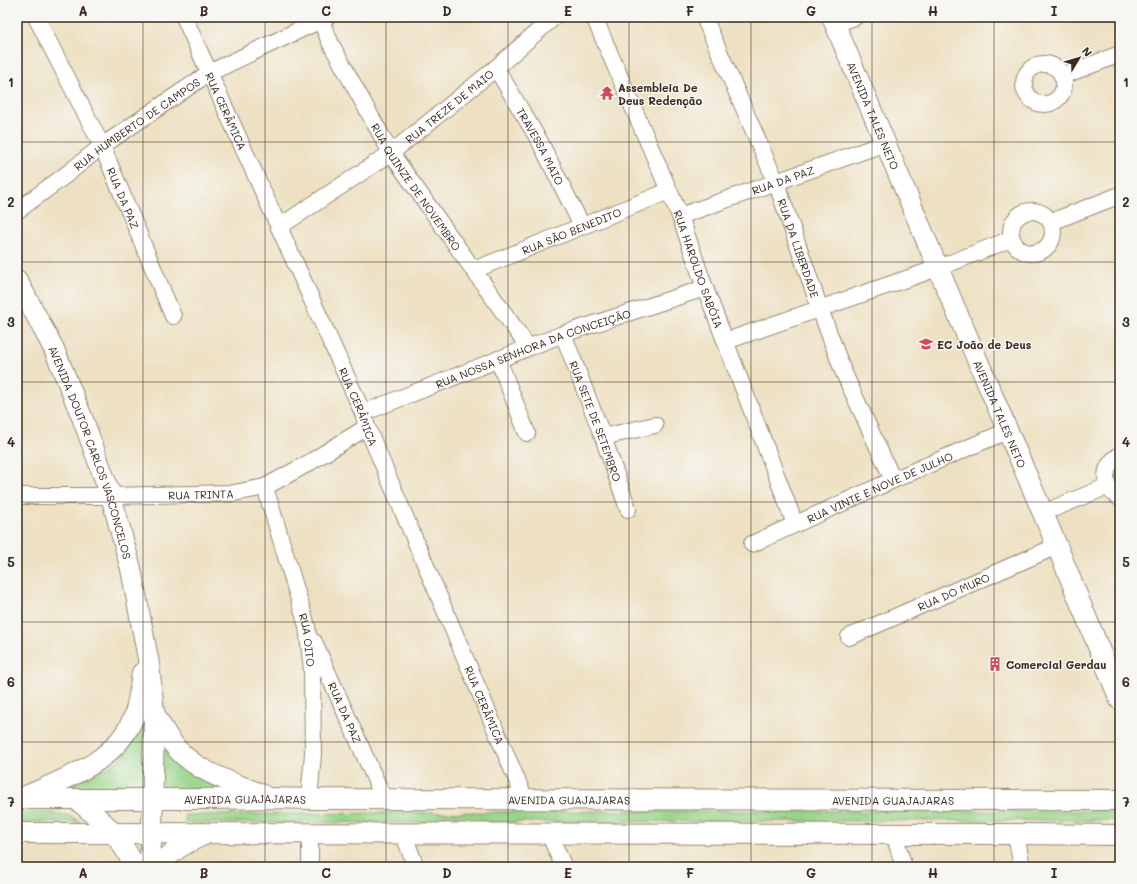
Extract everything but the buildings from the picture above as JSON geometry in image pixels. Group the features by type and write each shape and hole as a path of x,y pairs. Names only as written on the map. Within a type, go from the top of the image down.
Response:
{"main road":[{"name":"AVENIDA TALES NETO","path":"834,20 1057,546 1120,700"},
{"name":"AVENIDA DOUTOR CARLOS VASCONCELOS","path":"17,280 54,349 82,417 111,496 131,569 149,664 154,712 152,833 149,867"},
{"name":"AVENIDA DOUTOR CARLOS VASCONCELOS","path":"18,799 51,785 89,766 104,756 127,732 135,715 139,697 142,672 143,633"},
{"path":"154,712 174,745 190,760 212,773 270,798"},
{"name":"AVENIDA GUAJAJARAS","path":"18,799 270,798 1120,800"},
{"path":"76,799 114,833 135,867"},
{"path":"17,833 1120,835"},
{"path":"160,867 170,855 180,847 207,833"}],"street":[{"name":"RUA DA PAZ","path":"36,17 102,146 173,316"},
{"name":"RUA CERÂMICA","path":"184,17 365,420 525,799"},
{"name":"RUA TREZE DE MAIO","path":"279,227 391,153 496,68 554,17"},
{"name":"RUA HAROLDO SABÓIA","path":"594,17 680,216 705,288 795,524"},
{"name":"RUA DA LIBERDADE","path":"704,17 776,182 843,371 892,480"},
{"path":"834,20 855,17"},
{"name":"RUA HUMBERTO DE CAMPOS","path":"17,211 102,146 209,73 322,18"},
{"name":"RUA QUINZE DE NOVEMBRO","path":"322,18 331,44 391,153 528,347"},
{"path":"1062,76 1120,54"},
{"name":"TRAVESSA MAIO","path":"496,68 540,142 582,226"},
{"name":"RUA DA PAZ","path":"680,216 886,143"},
{"name":"RUA SÃO BENEDITO","path":"474,270 669,191"},
{"path":"1051,222 1120,195"},
{"path":"1031,210 1039,212 1046,216 1051,222 1053,234 1051,241 1043,250 1037,253 1025,252 1019,249 1014,245 1011,239 1010,231 1012,223 1016,217 1023,212 1031,210"},
{"path":"726,341 938,268 1011,239"},
{"name":"RUA NOSSA SENHORA DA CONCEIÇÃO","path":"365,420 498,359 528,347 563,334 705,288"},
{"name":"RUA SETE DE SETEMBRO","path":"563,334 603,437 628,509"},
{"path":"498,359 527,433"},
{"name":"RUA TRINTA","path":"17,496 111,496 234,493 265,487 307,464 365,420"},
{"path":"603,437 655,425"},
{"name":"RUA VINTE E NOVE DE JULHO","path":"752,544 892,480 1007,431"},
{"path":"1120,455 1114,458 1106,471 1108,486 1112,493 1120,498"},
{"path":"1043,513 1108,486"},
{"name":"RUA OITO","path":"265,487 307,626 312,670 313,754 309,799"},
{"name":"RUA DO MURO","path":"849,637 1057,546"},
{"name":"RUA DA PAZ","path":"307,626 384,799"},
{"path":"310,833 310,867"},
{"path":"404,833 416,867"},
{"path":"549,834 564,867"},
{"path":"894,834 904,867"},
{"path":"1016,834 1022,867"}],"green space":[{"path":"1120,465 1120,488 1114,484 1112,480 1114,471"},
{"path":"143,720 146,728 147,790 73,788 76,782 98,773 116,762 130,745"},
{"path":"160,738 185,767 221,790 163,790"},
{"path":"601,811 1120,811 1120,820 185,823 185,815"},
{"path":"17,813 58,813 80,822 17,822"}],"place":[{"name":"Assembleia De Deus Redenção","path":"607,93"},
{"name":"EC João de Deus","path":"926,344"},
{"name":"Comercial Gerdau","path":"995,664"}]}
